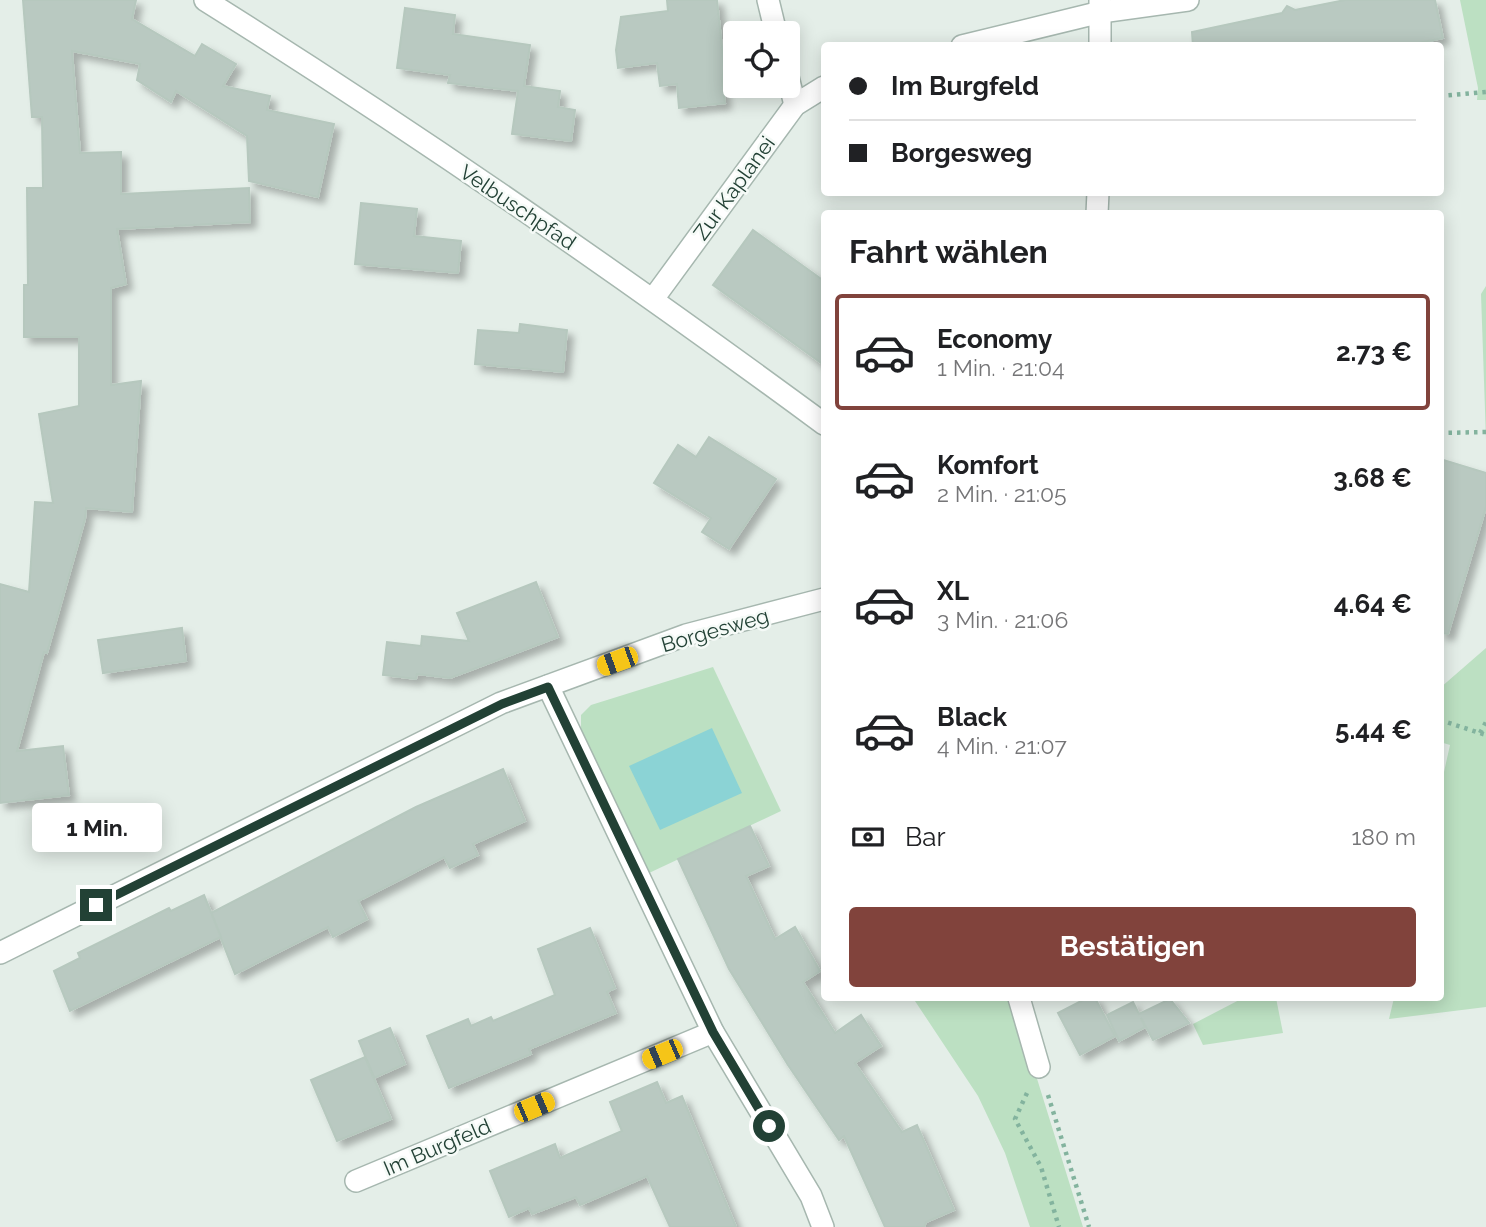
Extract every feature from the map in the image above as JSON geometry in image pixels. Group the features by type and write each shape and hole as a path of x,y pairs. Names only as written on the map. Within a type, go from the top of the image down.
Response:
{"street":[{"name":"Velbuschpfad","path":"205,0 290,53 653,299 821,422"},
{"path":"768,0 773,21"},
{"path":"976,42 1100,6 1188,0"},
{"path":"1100,6 1100,42"},
{"name":"Zur Kaplanei","path":"653,299 795,105 821,89"},
{"path":"793,98 795,105"},
{"name":"Borgesweg","path":"0,953 489,709 687,635 821,600"},
{"path":"548,687 713,1032 811,1196 823,1227"},
{"path":"1020,1001 1040,1067"},
{"name":"Im Burgfeld","path":"356,1181 713,1032"}],"path":[{"path":"1444,96 1486,92"},
{"path":"1444,433 1486,432"},
{"path":"1444,721 1483,734 1486,722"},
{"path":"1040,1067 1016,1118 1041,1167 1059,1227"},
{"path":"1040,1067 1089,1227"}],"green space":[{"path":"1460,0 1486,0 1486,100 1477,100 1478,88"},
{"path":"1486,286 1486,439 1481,294"},
{"path":"1486,648 1486,1007 1389,1019 1393,1001 1444,1001 1444,772 1450,745 1444,743 1444,685"},
{"path":"713,667 781,811 649,873 581,729 581,715 591,705"},
{"path":"915,1001 1013,1001 1083,1227 1030,1227 1005,1153 978,1096"},
{"path":"1237,1001 1277,1001 1283,1033 1203,1045 1193,1024"}],"water":[{"path":"712,728 742,793 660,830 629,766"}],"building":[{"path":"23,0 136,0 132,19 195,56 202,44 236,64 223,86 270,96 267,110 334,124 318,197 249,181 247,136 176,91 171,102 137,80 140,64 72,51 80,153 121,152 121,194 249,188 250,222 117,229 126,284 111,288 111,385 141,381 132,512 86,508 17,751 63,746 69,795 0,803 0,584 29,592 35,502 53,503 39,414 79,406 79,337 24,337 24,285 28,285 27,188 43,188 42,117 32,117"},
{"path":"667,0 717,0 725,103 679,108 677,84 660,86 657,63 618,68 616,50 621,17 668,11"},
{"path":"1345,0 1435,0 1443,38 1424,42 1193,42 1192,32 1282,13 1287,6 1295,10"},
{"path":"405,8 455,15 453,34 530,45 524,86 560,91 558,107 575,110 571,141 512,134 518,91 448,83 450,75 397,68"},
{"path":"361,203 417,209 414,236 461,241 458,273 355,264"},
{"path":"753,230 821,279 821,363 713,285"},
{"path":"520,324 567,330 563,372 475,364 478,330 519,333"},
{"path":"709,437 776,479 729,549 702,532 711,518 654,483 678,445 696,457"},
{"path":"1444,460 1486,473 1486,507 1448,634 1444,634"},
{"path":"536,582 558,637 450,678 417,674 416,679 383,675 387,642 421,646 422,636 469,641 457,613"},
{"path":"182,628 186,661 103,673 98,640"},
{"path":"503,769 525,821 473,844 478,855 450,868 444,857 358,901 367,919 333,937 328,927 235,974 211,913 416,807"},
{"path":"750,826 769,866 746,876 775,939 795,927 820,971 803,982 835,1033 861,1015 881,1046 855,1063 902,1132 917,1125 954,1210 926,1222 924,1227 885,1227 844,1136 839,1140 788,1065 729,969 678,859"},
{"path":"204,895 221,937 70,1011 54,971 80,958 78,953 169,908 171,911"},
{"path":"590,928 615,988 607,992 616,1013 529,1049 531,1054 449,1088 427,1036 468,1019 471,1026 491,1017 493,1021 555,995 538,949"},
{"path":"1081,1001 1097,1001 1115,1036 1080,1055 1058,1013"},
{"path":"1166,1001 1172,1001 1189,1023 1153,1040 1141,1018 1145,1027 1119,1041 1107,1015 1133,1002 1139,1014"},
{"path":"390,1028 405,1064 374,1078 359,1041"},
{"path":"365,1057 391,1119 337,1141 311,1080"},
{"path":"657,1082 666,1103 682,1096 736,1227 670,1227 647,1176 580,1205 576,1197 532,1214 529,1208 509,1217 490,1171 555,1144 560,1158 622,1131 610,1102"}],"route":[{"path":"96,905 502,704 548,687 713,1032 769,1126"}]}
